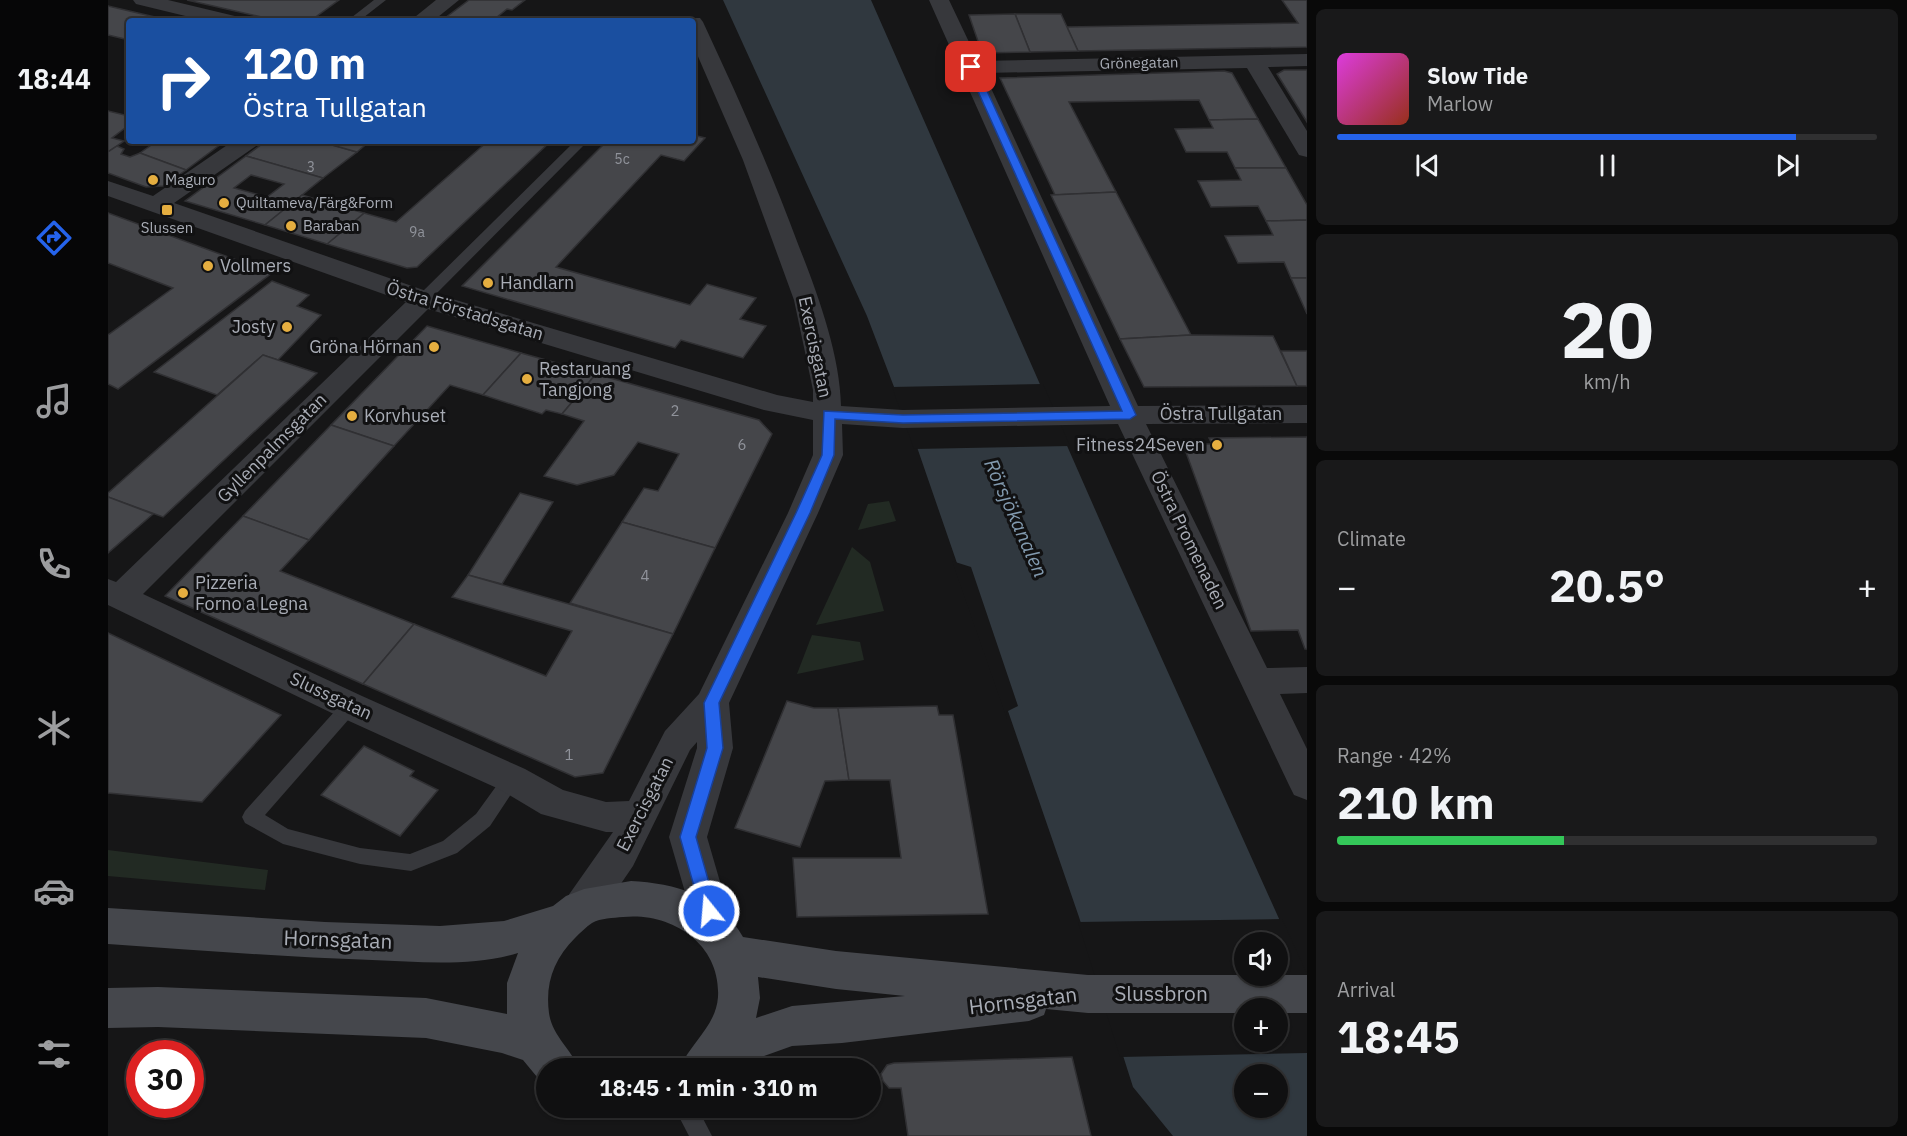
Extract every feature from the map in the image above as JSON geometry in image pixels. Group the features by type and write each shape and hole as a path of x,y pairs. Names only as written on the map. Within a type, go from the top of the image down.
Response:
{"main road":[{"name":"Hornsgatan","path":"108,926 325,940 440,944 504,939 574,914 635,897 664,900 691,910 723,942 739,978 740,1001 733,1027 712,1058"},
{"path":"547,1056 525,1006 531,966 544,942 574,914"},
{"name":"Hornsgatan","path":"723,942 836,970 1088,994"},
{"name":"Hornsgatan","path":"713,1058 792,1026 842,1023 1088,994"},
{"name":"Slussbron","path":"1088,994 1307,994"},
{"path":"108,1001 158,1007"},
{"path":"108,1008 158,1007 426,1018 502,1033 547,1056"}],"street":[{"path":"143,0 219,18"},
{"path":"424,18 449,0"},
{"name":"Exercisgatan","path":"683,0 692,18"},
{"name":"Östra Promenaden","path":"939,0 1140,441 1307,785"},
{"name":"Exercisgatan","path":"574,914 620,855 677,741 712,703 803,513 828,455 829,414 823,364 807,300 755,160 696,28"},
{"name":"Grönegatan","path":"971,67 1307,60"},
{"path":"1254,61 1307,150"},
{"path":"154,206 244,144"},
{"name":"Östra Förstadsgatan","path":"108,188 423,299 774,404 829,414"},
{"name":"Gyllenpalmsgatan","path":"114,594 423,299"},
{"name":"Östra Tullgatan","path":"829,414 903,419 1063,415 1307,414"},
{"name":"Slussgatan","path":"114,594 350,706 512,779 554,803 606,817 640,816"},
{"path":"1258,681 1307,680"},
{"name":"Exercisgatan","path":"712,703 715,748 688,837 723,942"}],"lane":[{"path":"356,18 381,0"},
{"path":"423,299 579,144"},
{"path":"350,706 252,817 283,836 360,856 411,863 450,847 483,820 512,779"},
{"path":"691,1118 701,1136"}],"shaded area":[{"path":"889,501 896,521 858,530 868,504"},
{"path":"852,547 870,562 884,611 816,625"},
{"path":"812,635 860,642 864,660 797,674"},
{"path":"108,850 268,870 265,890 108,876"}],"water":[{"name":"Rörsjökanalen","path":"723,0 871,0 1112,548 1285,932 1234,932 1234,986 1288,986 1288,939 1307,981 1307,1136 1173,1136 1133,1087 1079,917 918,450 867,316"}],"pier":[{"path":"1043,384 1070,446 914,449 892,387"},
{"path":"952,561 971,567 1018,706 1006,712 1007,719"},
{"path":"1282,919 1288,932 1234,932 1234,986 1288,986 1288,932 1307,974 1307,1053 1120,1057 1078,922"}],"building":[{"path":"187,0 339,0 314,18 266,18"},
{"path":"469,0 525,0 512,10 507,9 496,18 445,18"},
{"path":"1282,0 1307,0 1307,47 1078,51 1067,27 1298,23"},
{"path":"108,6 159,18 126,18 126,39 108,35"},
{"path":"1015,14 1061,14 1078,51 1030,52"},
{"path":"1015,14 1030,52 982,53 969,15"},
{"path":"1284,70 1307,70 1307,122 1277,74"},
{"path":"1224,71 1232,73 1258,119 1209,120 1199,100 1069,102 1116,192 1055,195 1000,78"},
{"path":"108,111 126,115 126,127 112,138 124,141 108,152"},
{"path":"1258,119 1286,168 1235,168 1227,152 1186,152 1175,129 1213,128 1209,120"},
{"path":"696,136 705,138 684,161 661,155 556,267 690,305 707,284 756,298 740,319 766,326 743,358 681,340 675,348 462,286 604,144 696,144"},
{"path":"153,144 221,144 186,170 140,153"},
{"path":"262,144 329,144 357,152 323,178 246,156"},
{"path":"329,144 366,144 357,152"},
{"path":"485,144 548,144 417,267 407,268 327,244 364,213 396,222"},
{"path":"117,146 124,149 121,154 130,157 140,153 186,170 163,186 146,187 108,173 108,152"},
{"path":"246,156 323,178 265,225 185,201","holes":["251,175 284,184 267,197 234,188"]},
{"path":"1235,168 1286,168 1307,205 1307,220 1266,221 1258,206 1211,207 1198,181 1241,180"},
{"path":"1116,192 1191,335 1120,339 1051,195"},
{"path":"302,195 364,213 327,244 265,225"},
{"path":"108,213 272,273 118,389 108,384 108,335 173,288 108,263"},
{"path":"1307,220 1307,278 1291,278 1284,262 1238,263 1225,236 1273,235 1266,221"},
{"path":"1291,278 1307,278 1307,314"},
{"path":"272,281 309,295 297,306 321,315 278,360 263,355 217,395 154,372"},
{"path":"427,326 521,353 483,395 450,385 394,446 331,425"},
{"path":"1191,335 1273,336 1297,386 1144,387 1120,339"},
{"path":"1281,351 1307,351 1307,386 1297,386"},
{"path":"521,353 596,374 562,414 546,410 542,414 483,395"},
{"path":"263,355 317,373 163,517 108,497 108,493"},
{"path":"596,374 759,420 772,434 715,548 622,522 644,488 658,491 679,454 638,442 614,475 577,485 544,476 584,421 562,414"},
{"path":"331,425 394,446 309,540 243,516"},
{"path":"1307,437 1307,649 1305,649 1298,630 1251,631 1183,444 1212,444 1209,438"},
{"path":"520,493 553,502 502,584 468,575"},
{"path":"108,497 153,514 108,553"},
{"path":"243,516 309,540 280,571 414,624 363,684 165,596"},
{"path":"622,522 715,548 673,634 570,603"},
{"path":"468,575 673,634 603,773 575,777 363,684 414,624 546,676 572,631 452,597"},
{"path":"108,633 281,715 202,802 108,793"},
{"path":"787,701 814,708 838,708 849,780 825,781 800,847 735,828"},
{"path":"937,706 939,715 953,715 988,914 797,917 793,858 901,858 890,780 849,780 838,708"},
{"path":"364,746 414,771 410,776 438,790 400,836 321,795"},
{"path":"1072,1057 1091,1136 908,1136 901,1088 889,1088 881,1074 887,1065"}],"place":[{"name":"Maguro","path":"153,180"},
{"name":"Quiltameva/Färg&Form","path":"224,203"},
{"name":"Slussen","path":"167,210"},
{"name":"Baraban","path":"291,226"},
{"name":"Vollmers","path":"208,266"},
{"name":"Handlarn","path":"488,283"},
{"name":"Josty","path":"287,327"},
{"name":"Gröna Hörnan","path":"434,347"},
{"name":"Restaruang Tangjong","path":"527,379"},
{"name":"Korvhuset","path":"352,416"},
{"name":"Fitness24Seven","path":"1217,445"},
{"name":"Pizzeria Forno a Legna","path":"183,593"}],"route":[{"path":"709,911 688,837 715,748 712,703 803,513 828,455 829,414 903,419 1130,415 971,67"}]}
